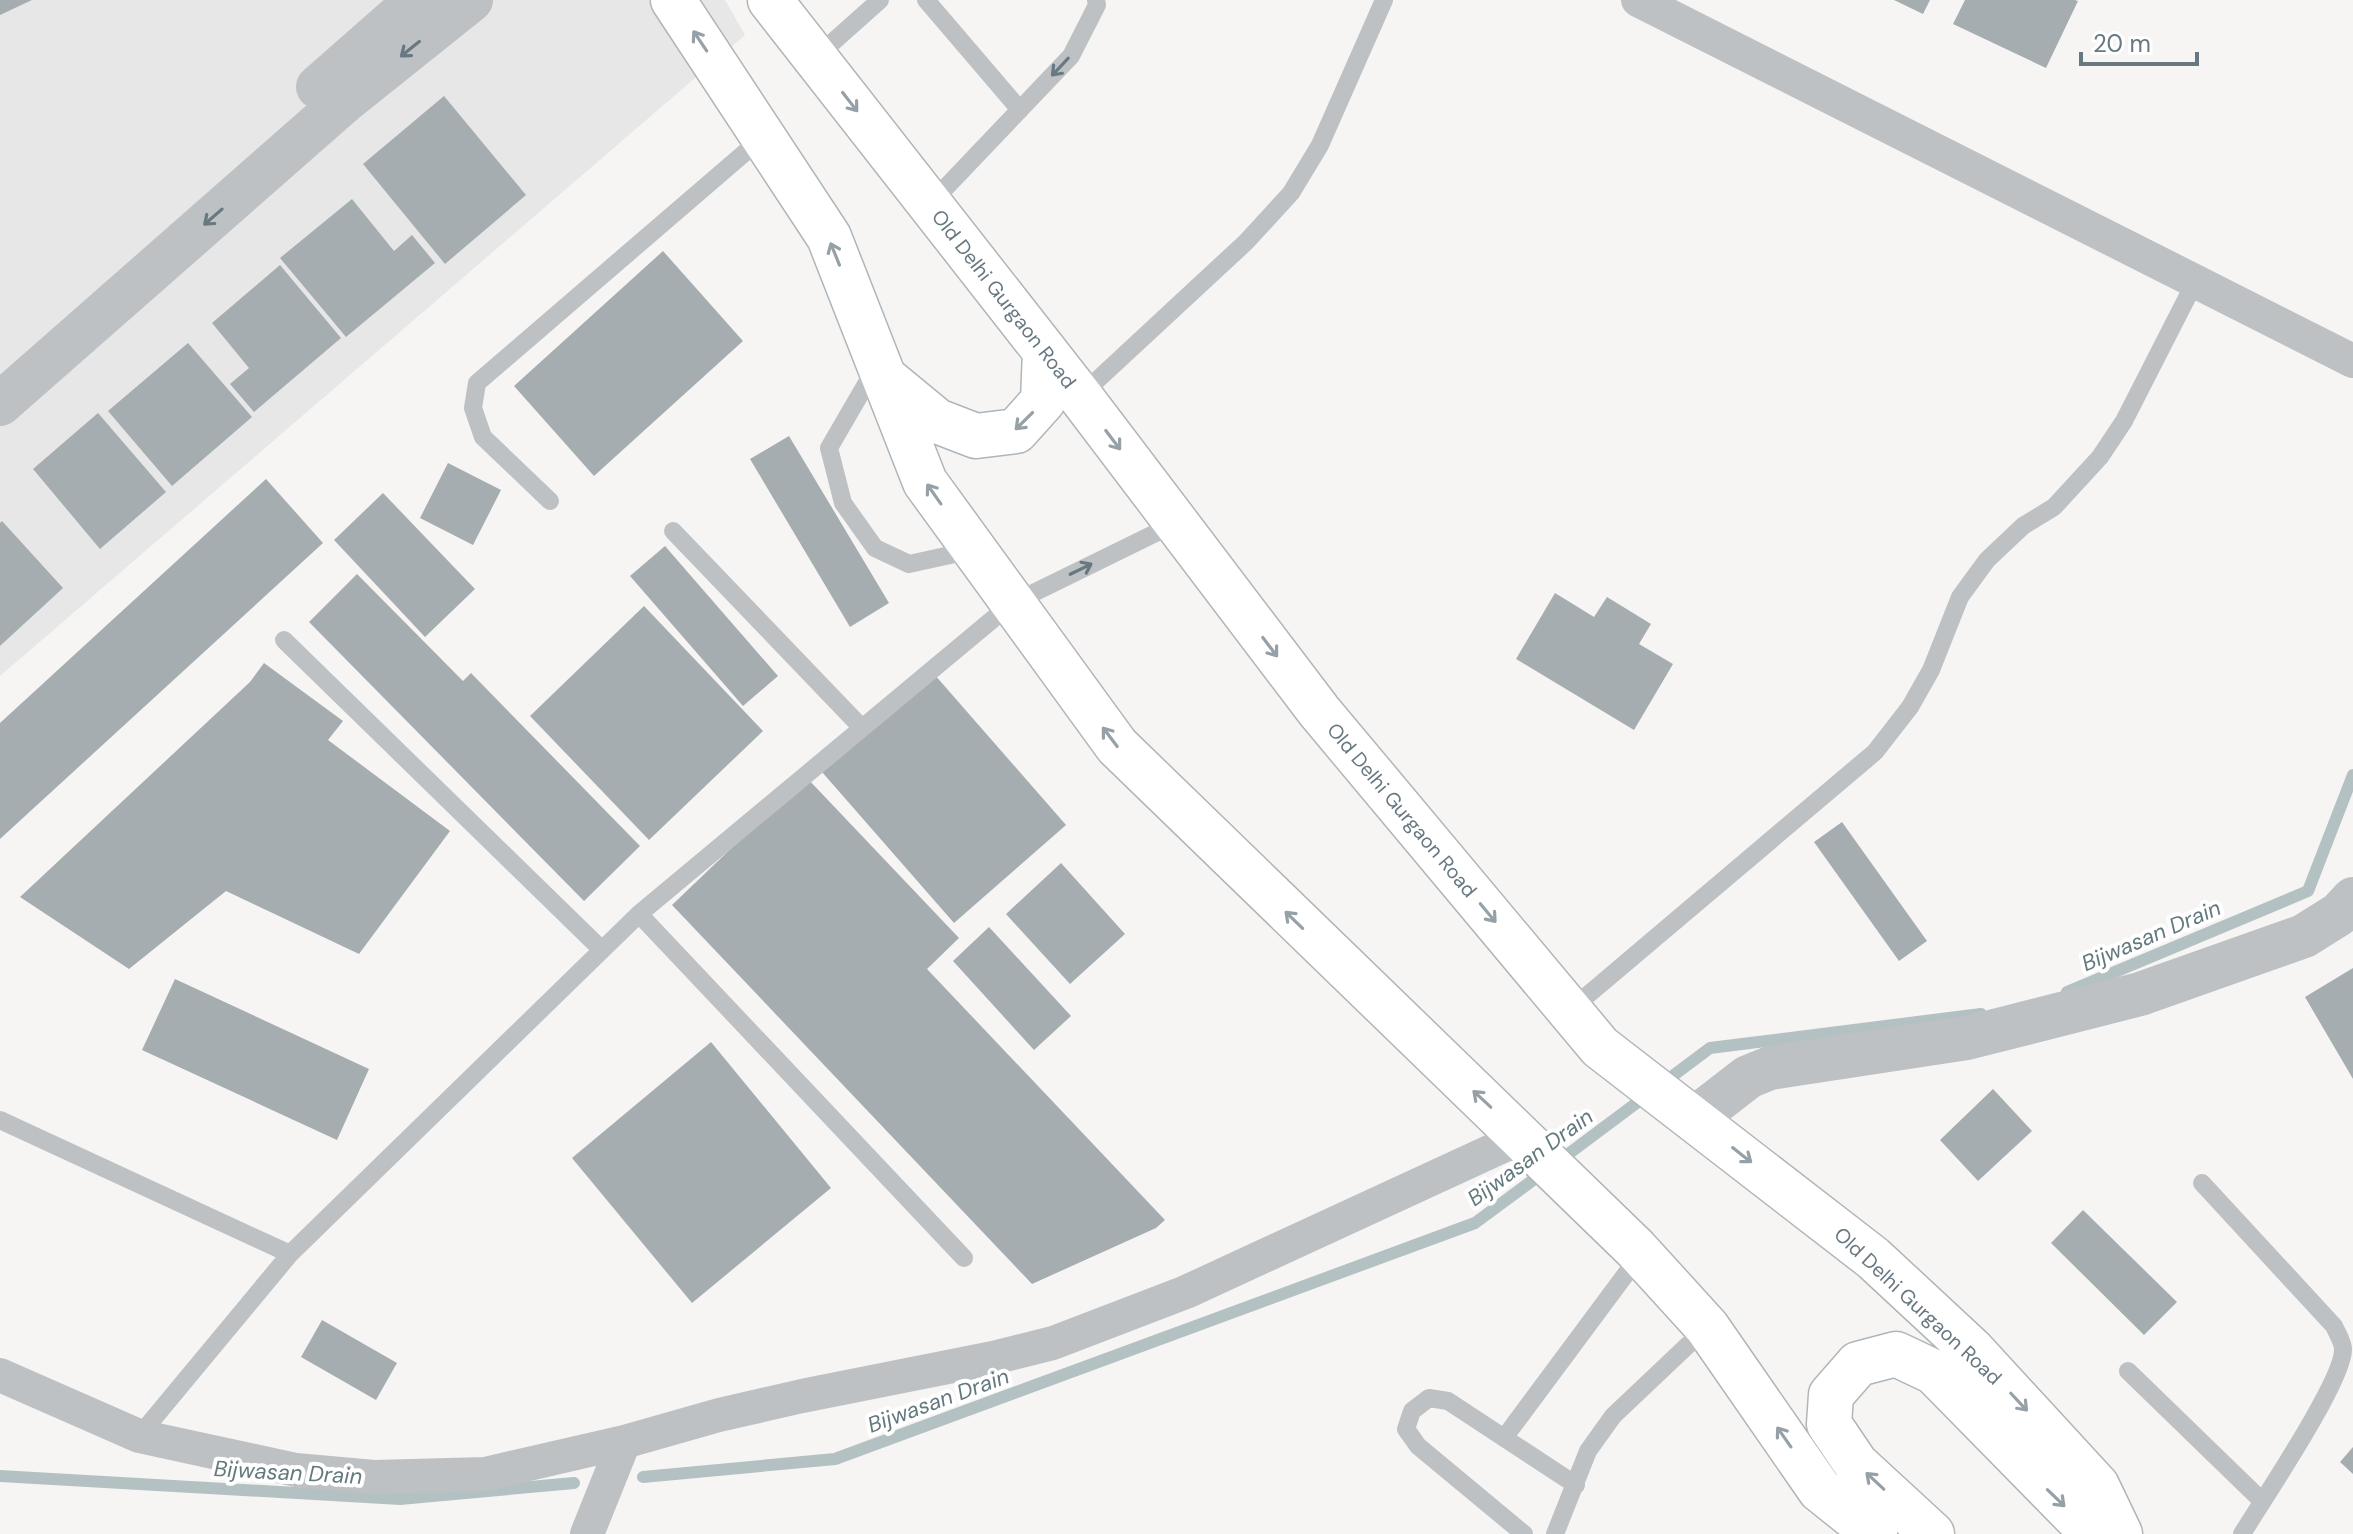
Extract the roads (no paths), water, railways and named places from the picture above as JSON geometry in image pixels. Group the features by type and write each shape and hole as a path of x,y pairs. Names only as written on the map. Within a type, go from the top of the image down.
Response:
{"main road":[{"path":"673,0 829,237 925,482 1117,746 1640,1255 1707,1327 1820,1490 1875,1534"},
{"name":"Old Delhi Gurgaon Road","path":"784,6 815,58 1080,396 1319,711 1600,1047 1873,1258 1971,1349 2097,1486 2120,1534"},
{"path":"881,370 937,421 976,436 1016,431 1043,401 1045,351"},
{"path":"1932,1534 1856,1464 1829,1424 1831,1395 1858,1364 1896,1354 1934,1372 2093,1534"}],"street":[{"path":"0,365 417,0"},
{"path":"0,404 346,100 471,0"},
{"path":"1638,0 2353,361"},
{"path":"1687,1114 1748,1077 1770,1068 1967,1038 2140,994 2304,936 2339,914 2353,899"},
{"path":"0,1375 139,1436 296,1470 374,1477 485,1474 788,1399 1053,1343 1186,1292 1530,1145"},
{"path":"587,1534 624,1442"}],"lane":[{"path":"815,58 880,0"},
{"path":"926,0 1020,110"},
{"path":"930,204 1071,56 1097,5 1096,0"},
{"path":"1080,396 1246,242 1291,193 1320,145 1384,0"},
{"path":"550,501 483,437 473,408 477,383 763,137"},
{"path":"1570,1010 1875,752 1910,707 1931,670 1960,597 1987,560 2023,526 2054,507 2100,457 2124,421 2195,282"},
{"path":"881,370 829,448 843,503 875,548 909,564 973,550"},
{"path":"139,1436 290,1254 639,914 1011,604 1176,523"},
{"path":"673,531 862,728"},
{"path":"284,640 602,950"},
{"path":"639,914 964,1258"},
{"path":"0,1120 290,1254"},
{"path":"2202,1183 2334,1326 2343,1348 2338,1370 2326,1395 2242,1534"},
{"path":"1504,1438 1640,1255"},
{"path":"1555,1534 1588,1451 1613,1416 1707,1327"},
{"path":"2128,1371 2262,1501"},
{"path":"1524,1534 1418,1446 1406,1429 1412,1411 1429,1398 1448,1401 1576,1485"}],"waterway":[{"name":"Bijwasan Drain","path":"2067,992 2308,891 2353,775"},
{"name":"Bijwasan Drain","path":"1559,1161 1710,1048 1981,1014"},
{"name":"Bijwasan Drain","path":"643,1477 835,1459 1475,1223 1544,1172"},
{"name":"Bijwasan Drain","path":"0,1476 400,1499 574,1483"}]}
